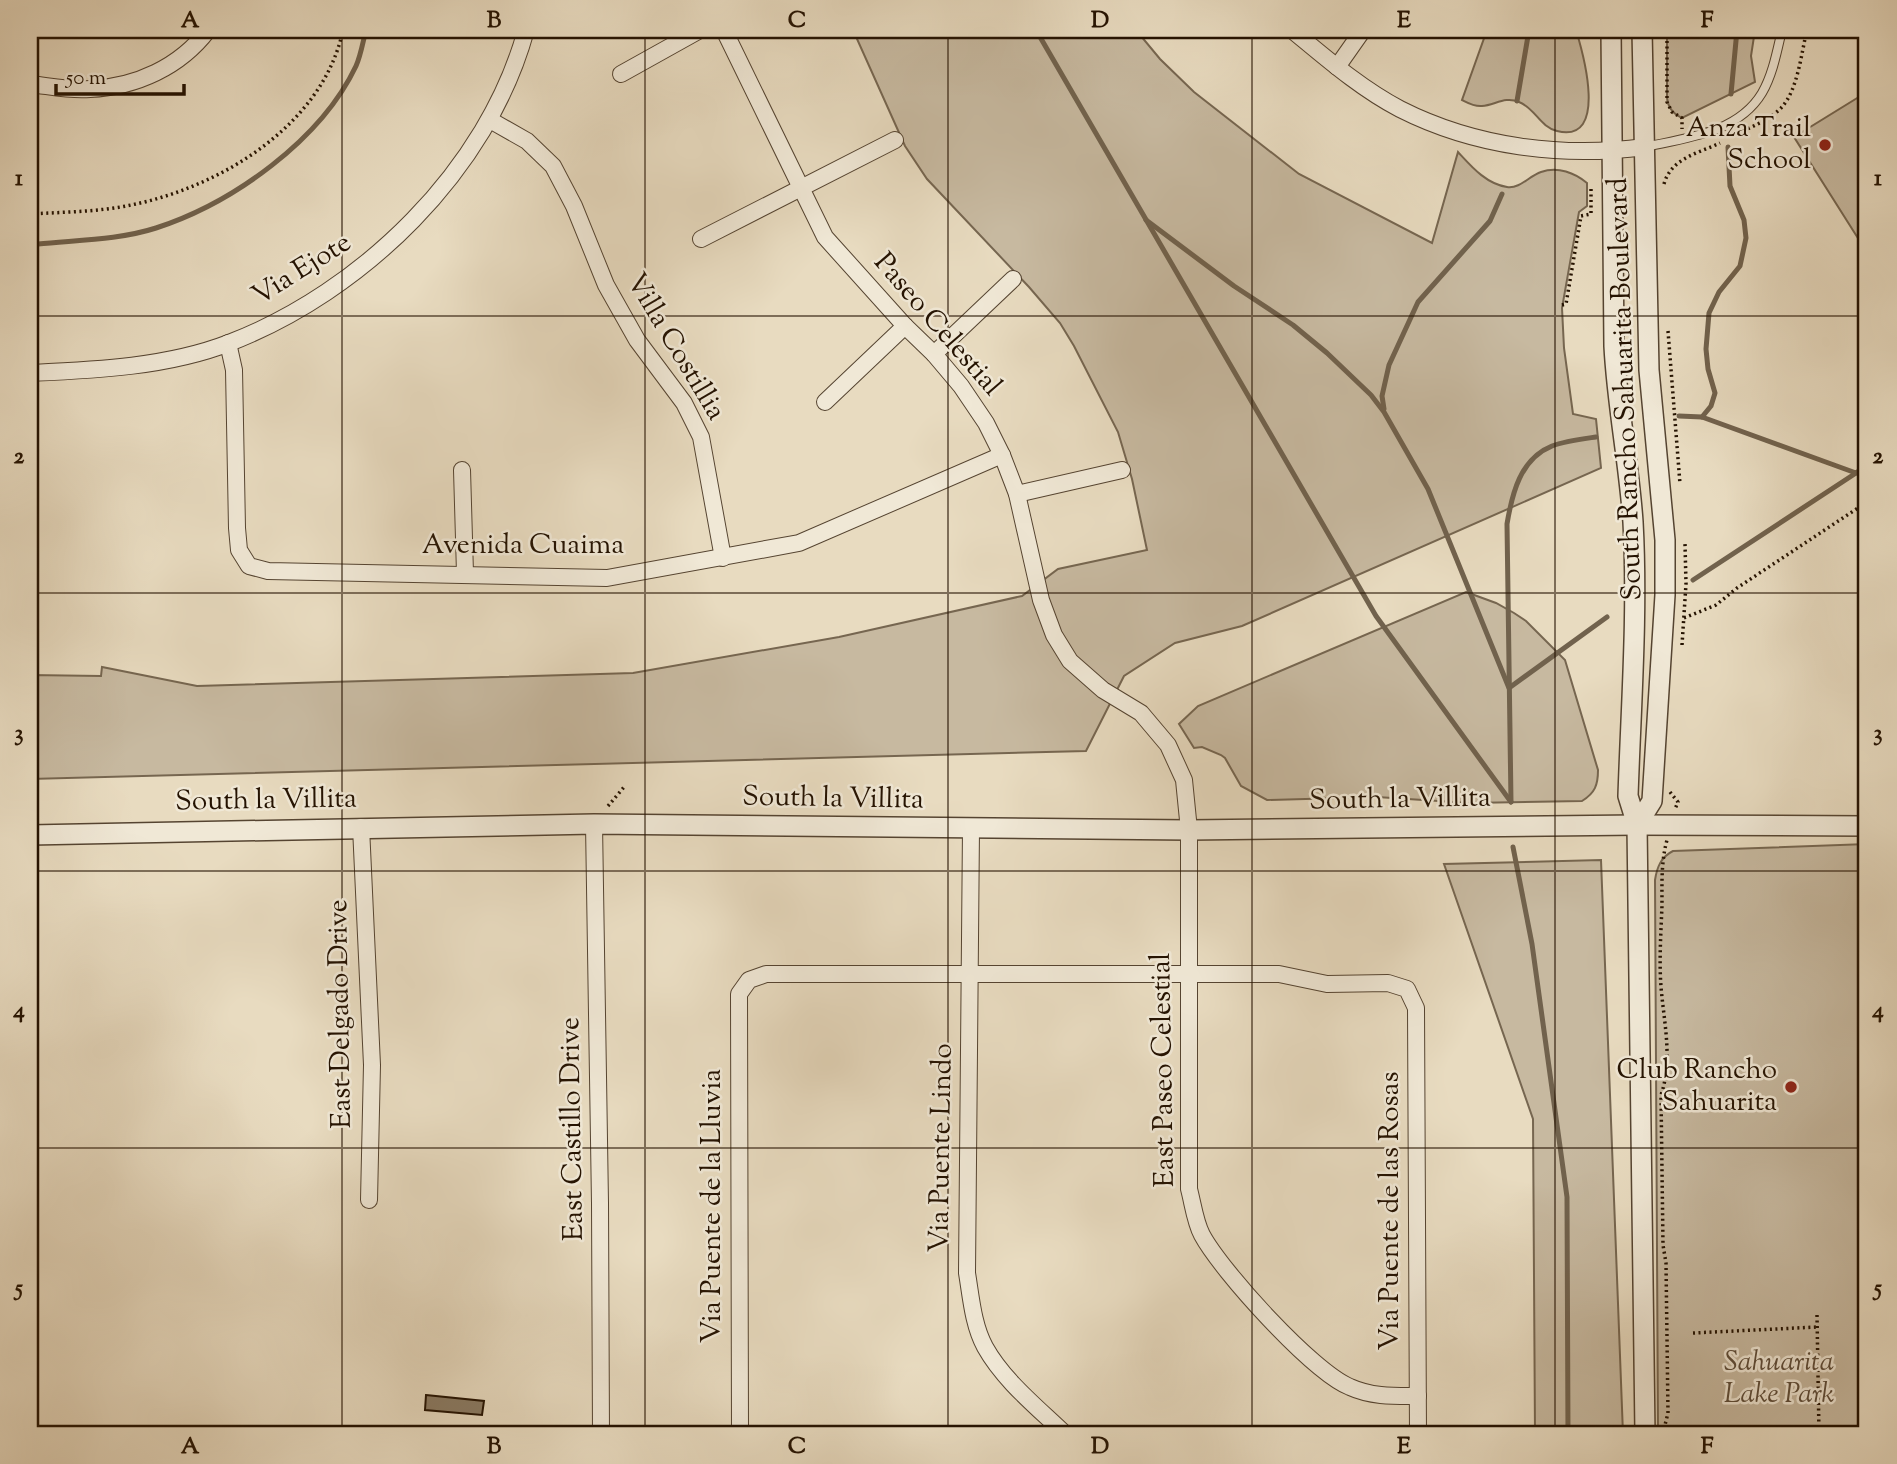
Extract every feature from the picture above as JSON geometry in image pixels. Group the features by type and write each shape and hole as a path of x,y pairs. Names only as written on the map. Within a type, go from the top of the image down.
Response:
{"street":[{"path":"30,84 88,90 128,84 161,71 194,48 208,30"},
{"name":"Via Ejote","path":"30,373 104,370 162,361 228,343 285,316 345,281 404,230 452,174 490,120 526,30"},
{"path":"621,74 700,30"},
{"name":"Paseo Celestial","path":"724,30 825,237 905,326 934,354 961,386 986,424 1017,494 1041,600 1054,635 1070,661 1103,690 1141,713 1168,745 1184,780 1189,830"},
{"path":"1292,30 1337,67 1399,108 1434,124 1505,145 1551,150 1613,151 1645,147"},
{"path":"1337,67 1363,30"},
{"name":"South Rancho Sahuarita Boulevard","path":"1611,30 1616,387 1630,496 1635,580 1628,796 1637,825 1645,1434"},
{"name":"South Rancho Sahuarita Boulevard","path":"1637,825 1652,801 1665,594 1665,540 1649,370 1642,30"},
{"name":"Villa Costillia","path":"490,120 527,141 553,166 574,206 612,296 637,340 684,403 701,437 723,558"},
{"path":"701,239 895,140"},
{"path":"934,354 1013,279"},
{"path":"825,402 905,326"},
{"name":"Avenida Cuaima","path":"228,343 234,370 239,550 249,566 268,570 607,578 799,543 1002,455"},
{"path":"462,470 465,573"},
{"path":"1017,494 1122,470"},
{"name":"South la Villita","path":"30,835 601,824 1189,830 1637,825 1867,826"},
{"name":"East Castillo Drive","path":"601,824 601,1434"},
{"name":"East Delgado Drive","path":"361,827 372,1065 369,1200"},
{"name":"Via Puente Lindo","path":"971,828 967,1273 974,1315 984,1346 1009,1380 1065,1434"},
{"name":"East Paseo Celestial","path":"1189,830 1189,1189 1200,1233 1221,1265 1310,1360 1348,1387 1380,1396 1418,1396"},
{"name":"Via Puente de la Lluvia","path":"740,1434 739,994 749,980 766,974 970,974"},
{"path":"970,974 1189,974"},
{"name":"Via Puente de las Rosas","path":"1189,974 1279,975 1327,984 1388,984 1407,989 1416,1008 1418,1434"}],"lane":[{"path":"1645,147 1709,132 1751,108 1767,83 1782,30"}],"path":[{"path":"30,214 114,208 155,199 208,179 239,162 278,134 314,94 335,60 342,30"},
{"path":"1667,30 1667,103 1672,112 1682,118"},
{"path":"1732,136 1768,119 1785,103 1793,84 1807,30"},
{"path":"1664,186 1670,170 1682,160 1720,142"},
{"path":"1562,305 1566,304 1581,216 1591,214 1591,186"},
{"path":"1668,330 1680,488"},
{"path":"1684,618 1716,605 1737,588 1867,502"},
{"path":"1682,645 1684,537"},
{"path":"1664,1434 1668,1399 1661,1095 1666,1079 1667,1043 1666,1012 1661,988 1661,935 1663,855 1678,802 1670,792 1670,784"},
{"path":"601,824 608,806 625,786"},
{"path":"1817,1315 1819,1434"},
{"path":"1693,1333 1817,1327"}],"green space":[{"path":"853,30 1136,30 1160,59 1194,92 1299,174 1432,243 1458,152 1486,178 1507,187 1516,186 1547,170 1566,171 1577,176 1587,183 1587,206 1579,212 1562,308 1564,348 1573,414 1596,419 1601,468 1242,626 1175,643 1124,676 1086,751 30,779 30,675 101,676 102,667 197,686 633,673 839,637 1022,596 1058,569 1147,550 1132,479 1118,432 1074,346 1060,323 1029,287 927,179 905,146"},
{"path":"1487,30 1576,30 1589,94 1588,111 1583,124 1573,131 1557,131 1546,126 1525,105 1514,100 1479,106 1462,100"},
{"path":"1667,30 1755,30 1751,56 1755,82 1682,118 1670,108 1667,98"},
{"path":"1867,92 1867,240 1861,243 1794,137"},
{"path":"1466,592 1496,603 1526,621 1565,660 1598,770 1595,788 1582,801 1469,803 1377,797 1267,800 1241,786 1221,755 1202,747 1194,748 1179,724 1198,706"},
{"name":"Sahuarita Lake Park","path":"1867,844 1867,1434 1658,1434 1655,880 1658,867 1665,856 1673,851"},
{"path":"1601,860 1623,1434 1535,1434 1533,1119 1444,864"}],"building":[{"path":"426,1395 484,1401 482,1415 425,1410"}],"waterway":[{"path":"38,244 112,237 156,228 215,203 244,185 298,143 321,119 341,93 356,66 366,30"},
{"path":"1036,30 1376,616 1511,802"},
{"path":"1517,101 1529,30"},
{"path":"1731,94 1737,30"},
{"path":"1702,417 1711,406 1715,393 1706,349 1709,313 1719,292 1740,266 1746,238 1744,220 1730,186 1728,147"},
{"path":"1384,409 1382,396 1389,365 1418,302 1490,221 1502,194"},
{"path":"1146,220 1234,286 1293,325 1371,395 1384,412 1428,489 1509,688 1607,617"},
{"path":"1679,416 1702,417 1856,473 1867,465"},
{"path":"1511,802 1507,524 1512,501 1525,468 1541,452 1562,443 1596,437"},
{"path":"1693,580 1856,473"},
{"path":"1513,847 1532,944 1567,1197 1568,1434"}],"place":[{"name":"Anza Trail School","path":"1825,145"},
{"name":"Club Rancho Sahuarita","path":"1791,1087"}]}
